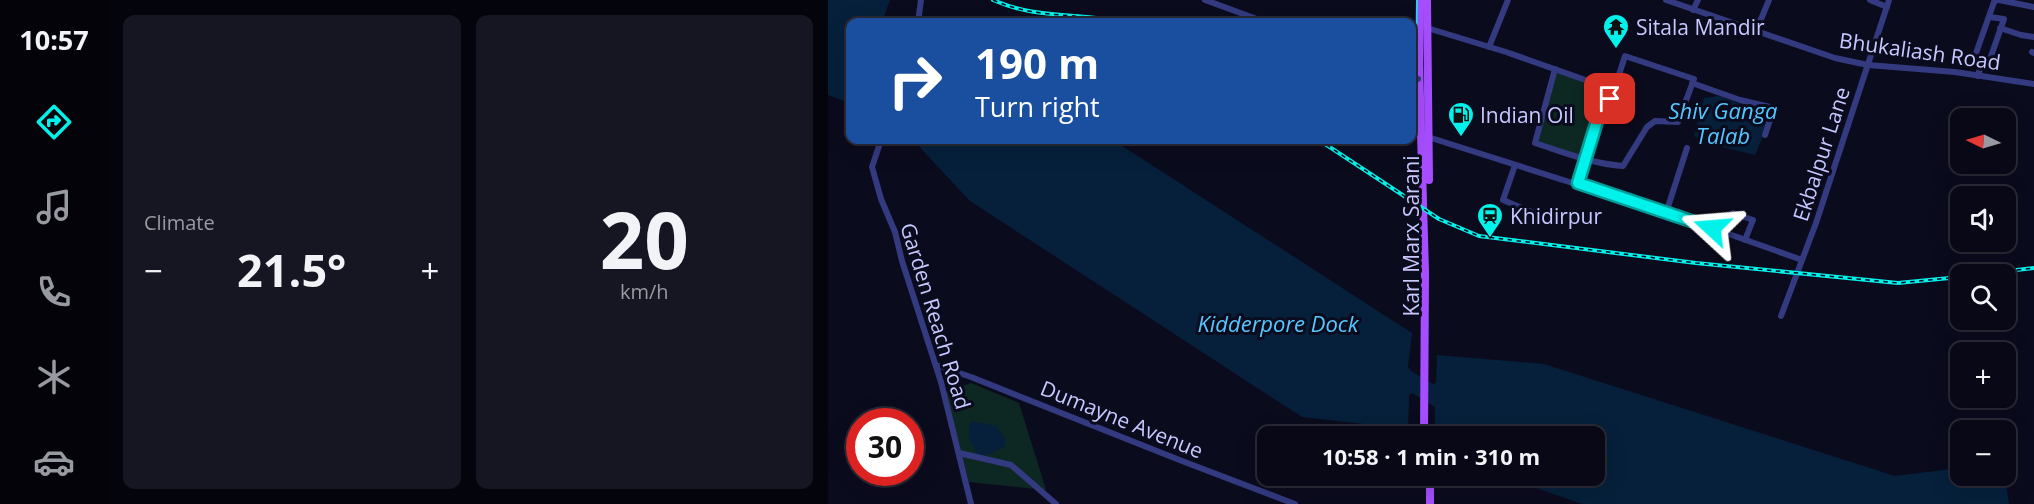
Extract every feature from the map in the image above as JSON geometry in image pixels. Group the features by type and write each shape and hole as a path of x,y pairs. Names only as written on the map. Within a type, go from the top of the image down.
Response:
{"main road":[{"path":"1420,0 1423,27"},
{"name":"Karl Marx Sarani","path":"1427,0 1419,79 1428,137 1428,426"},
{"path":"1419,79 1427,369"},
{"path":"1426,426 1427,417"},
{"path":"1424,486 1425,504"},
{"path":"1430,486 1430,504"}],"street":[{"path":"919,18 921,0"},
{"path":"1205,0 1254,18"},
{"path":"1489,47 1508,0"},
{"name":"Bhukaliash Road","path":"1666,0 1835,58 1868,65 2034,84"},
{"path":"1693,10 1698,0"},
{"path":"1756,31 1769,0"},
{"path":"1870,0 1888,4"},
{"path":"1990,17 2004,19 1989,62 1975,56 1994,2 1999,0 2034,7"},
{"name":"Ekbalpur Lane","path":"1781,316 1816,223 1888,4"},
{"path":"1423,27 1614,90"},
{"path":"2000,28 2034,37"},
{"path":"1555,69 1535,143 1584,159 1623,166 1647,127 1655,121 1678,122 1694,79 1625,56 1614,90 1597,121 1584,159 1578,183"},
{"path":"1978,76 1982,60"},
{"path":"1692,83 1740,100 1773,108 1765,135"},
{"path":"1428,137 1578,183 1802,260"},
{"name":"Garden Reach Road","path":"880,144 872,167 881,199 896,232 902,261 936,365 971,504"},
{"path":"1666,213 1687,148"},
{"path":"1515,165 1503,200 1534,213"},
{"path":"1733,213 1753,220 1745,240"},
{"name":"Dumayne Avenue","path":"936,365 1278,501 1295,504"},
{"path":"959,453 1011,465 1056,504"}],"green space":[{"path":"1556,71 1610,91 1597,114 1583,157 1537,143"},
{"path":"971,383 1019,403 1046,490 969,482 946,392"}],"water":[{"path":"828,0 890,0 883,18 846,18 846,102 828,95"},
{"name":"Shiv Ganga Talab","path":"1719,96 1766,112 1766,129 1755,155 1706,143 1694,136 1704,98"},
{"name":"Kidderpore Dock","path":"917,144 1119,144 1412,333 1408,367 1433,384 1436,383 1437,355 1544,364 1895,476 1950,469 1950,486 2006,486 2009,504 1582,504 1531,486 1605,486 1605,426 1435,426 1435,407 1412,393 1409,395 1408,426 1382,426 1302,417 970,201"},
{"path":"971,421 996,426 1006,440 1004,447 987,455 978,455 969,439"}],"tram line":[{"path":"1416,95 1417,0"}],"railway":[{"path":"993,0 1042,13 1094,18"},
{"path":"1325,144 1439,219 1479,236 1696,263 1898,283 1950,278"},
{"path":"2016,270 2034,268"}],"place":[{"name":"Sitala Mandir","path":"1616,50"},
{"name":"Indian Oil","path":"1461,138"},
{"name":"Khidirpur","path":"1490,239"}],"route":[{"path":"1610,99 1597,121 1578,183 1712,228"}]}
